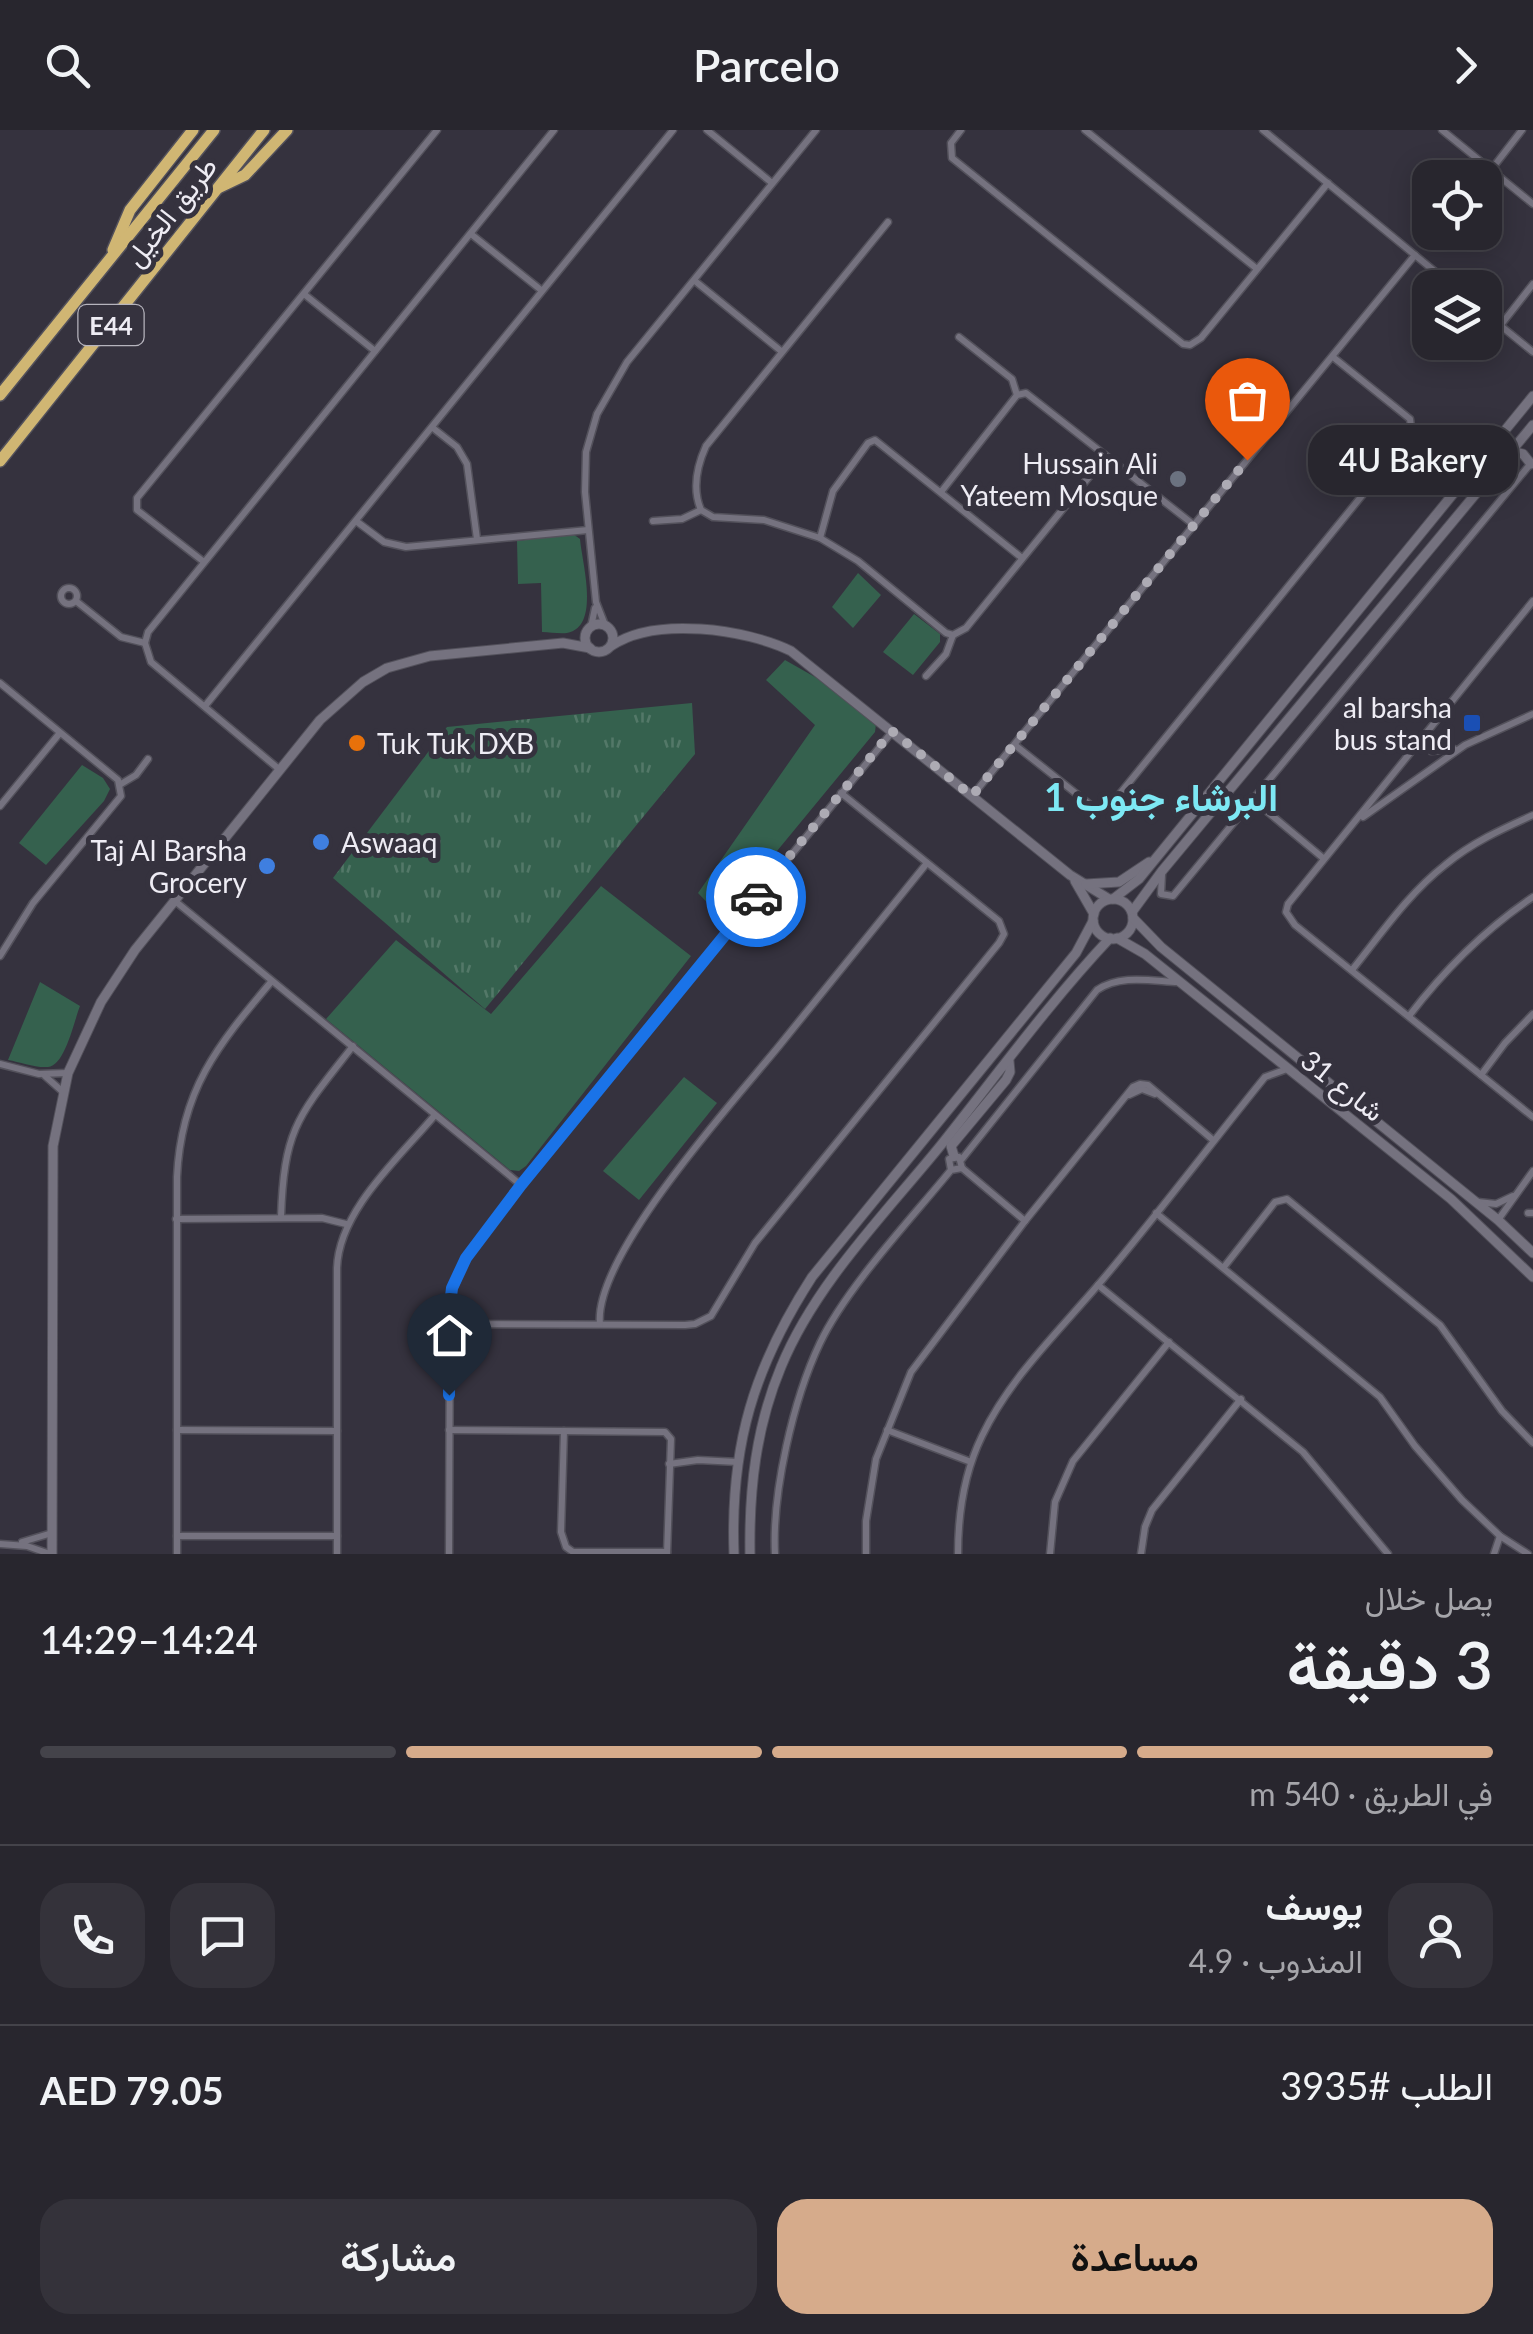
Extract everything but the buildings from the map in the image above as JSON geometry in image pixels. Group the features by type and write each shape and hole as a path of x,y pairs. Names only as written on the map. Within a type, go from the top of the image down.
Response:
{"highway":[{"path":"112,256 130,210 194,130"},
{"name":"طريق الخيل","path":"0,395 214,130"},
{"name":"طريق الخيل","path":"0,461 264,130"},
{"path":"220,187 245,175 287,130"}],"main road":[{"path":"734,1554 738,1462 746,1417 763,1364 812,1276 1076,953 1100,904 1140,879 1533,396"},
{"path":"750,1554 752,1492 760,1432 796,1336 838,1272 1008,1061 1114,938 1129,931 1133,916 1162,871 1533,425"},
{"path":"1525,435 1533,448"},
{"path":"1510,451 1520,452 1532,462"},
{"path":"1342,656 1344,646 1370,612 1362,603"},
{"path":"607,627 613,636 611,646"},
{"path":"562,643 590,628 607,627 633,635 715,630 771,641 810,664 1070,874 1125,903 1133,916"},
{"path":"590,628 586,639 590,648"},
{"path":"51,1554 53,1146 68,1073 86,1029 117,975 320,720 341,699 387,668 430,656 562,643 602,651 633,635"},
{"path":"1086,884 1118,882 1155,857"},
{"path":"1070,874 1086,896 1097,930 1114,938"},
{"name":"شارع 31","path":"1133,916 1161,948 1498,1220 1533,1253"},
{"name":"شارع 31","path":"1114,938 1145,954 1450,1199 1533,1278"},
{"path":"959,1161 951,1146 1006,1080 1010,1072 1008,1061"},
{"path":"1450,1199 1487,1224 1498,1220"}],"street":[{"path":"204,562 137,510 135,502 437,130"},
{"path":"281,770 151,662 145,643 148,632 554,130"},
{"path":"205,706 673,130"},
{"path":"707,130 772,183"},
{"path":"607,627 596,602 584,472 596,414 615,378 816,130"},
{"path":"961,130 949,148 955,162 1183,344 1196,343 1328,183"},
{"path":"1084,130 1258,270"},
{"path":"1264,130 1434,270"},
{"path":"1442,130 1479,160"},
{"path":"1499,160 1522,130"},
{"path":"1502,179 1533,204"},
{"path":"888,222 706,446 697,472 697,503 701,510 713,517 764,520 820,538 858,561 946,634 953,635 966,628 1106,456"},
{"path":"471,234 542,290"},
{"path":"972,796 1416,255"},
{"path":"695,281 781,351"},
{"path":"1502,323 1533,284"},
{"path":"304,294 375,351"},
{"path":"1502,328 1531,351"},
{"path":"960,337 1012,379 1017,395"},
{"path":"1016,746 1092,807 1104,808 1114,801 1412,434 1410,419 1333,357"},
{"path":"941,492 1017,395 1030,394 1194,525"},
{"path":"432,428 456,447 467,464 477,539"},
{"path":"820,538 833,491 874,440 1022,558"},
{"path":"1162,871 1161,894 1173,896 1532,462"},
{"path":"653,521 682,519 701,510"},
{"path":"356,522 395,546 588,530"},
{"path":"76,600 120,637 145,643"},
{"path":"1533,601 1323,858 1286,912 1289,919 1533,1117"},
{"path":"590,628 596,602"},
{"path":"926,676 946,654 953,635"},
{"path":"2,687 120,784"},
{"path":"1420,741 1438,752 1465,745 1533,714"},
{"path":"450,1554 450,1324 452,1288 458,1273 521,1185 892,731"},
{"path":"0,806 59,734"},
{"path":"1354,824 1465,745"},
{"path":"120,784 136,775 148,759"},
{"path":"1,953 33,903 120,796 120,784"},
{"path":"450,1324 694,1324 711,1316 755,1243 1002,938 1004,929 999,921 841,793"},
{"path":"1252,798 1323,858"},
{"path":"1352,970 1420,887 1444,865 1533,814"},
{"path":"600,1324 600,1305 616,1268 654,1202 927,863"},
{"path":"1410,1016 1464,951 1533,897"},
{"path":"175,901 521,1185"},
{"path":"774,1554 777,1492 799,1404 820,1342 852,1294 1097,990 1106,984 1129,980 1178,982"},
{"path":"176,1554 176,1219 180,1141 197,1083 222,1041 271,982"},
{"path":"1482,1075 1533,1014"},
{"path":"281,1218 284,1160 296,1124 353,1046"},
{"path":"1265,1077 1268,1054"},
{"path":"0,1064 39,1074 68,1073"},
{"path":"958,1554 960,1514 971,1462 1002,1402 1265,1077 1287,1069"},
{"path":"39,1074 63,1092"},
{"path":"866,1554 869,1490 910,1372 1025,1221 1129,1094 1140,1084 1148,1085 1213,1140"},
{"path":"337,1554 338,1252 346,1224 435,1115"},
{"path":"951,1170 948,1162 959,1161 1025,1221"},
{"path":"1498,1220 1533,1171"},
{"path":"1473,1200 1496,1204 1514,1195"},
{"path":"1224,1267 1280,1198 1440,1325 1502,1411 1533,1443"},
{"path":"1156,1213 1380,1397 1428,1463 1500,1536 1528,1554"},
{"path":"176,1219 322,1218 346,1224"},
{"path":"1098,1285 1303,1452 1388,1554"},
{"path":"1050,1554 1055,1502 1073,1461 1169,1342"},
{"path":"1141,1554 1152,1510 1240,1400"},
{"path":"177,1430 337,1431"},
{"path":"449,1430 564,1431 665,1432 671,1440 667,1553 574,1552 566,1548 561,1532 564,1431"},
{"path":"887,1430 971,1462"},
{"path":"669,1464 698,1460 738,1462"},
{"path":"3,1544 52,1533"},
{"path":"177,1536 337,1536"},
{"path":"1494,1554 1500,1536"},
{"path":"3,1544 33,1547 51,1554"}],"green space":[{"path":"573,534 580,539 586,578 584,619 567,633 542,632 541,583 518,584 517,541"},
{"path":"858,573 881,595 853,628 832,607"},
{"path":"914,614 940,634 940,642 913,675 883,652"},
{"path":"785,660 822,681 876,724 875,732 722,918 698,893 815,725 766,680"},
{"path":"692,703 695,754 485,1009 333,878 447,727"},
{"path":"82,765 103,778 110,789 104,801 46,865 19,843"},
{"path":"601,886 691,956 519,1171 510,1170 326,1019 396,940 491,1014"},
{"path":"40,982 80,1006 64,1051 48,1067 8,1060"},
{"path":"684,1077 717,1103 639,1200 603,1171"}],"way so far":[{"path":"756,897 892,731 972,796 1247,460"}],"place":[{"name":"4U Bakery","path":"1247,460"},
{"name":"Hussain Ali Yateem Mosque","path":"1178,479"},
{"name":"al barsha bus stand","path":"1472,723"},
{"name":"Tuk Tuk DXB","path":"357,743"},
{"name":"Aswaaq","path":"321,842"},
{"name":"Taj Al Barsha Grocery","path":"267,866"}],"district":[{"name":"البرشاء جنوب 1","path":"1161,796"}],"route":[{"path":"449,1395 452,1288 466,1258 756,897"}]}
